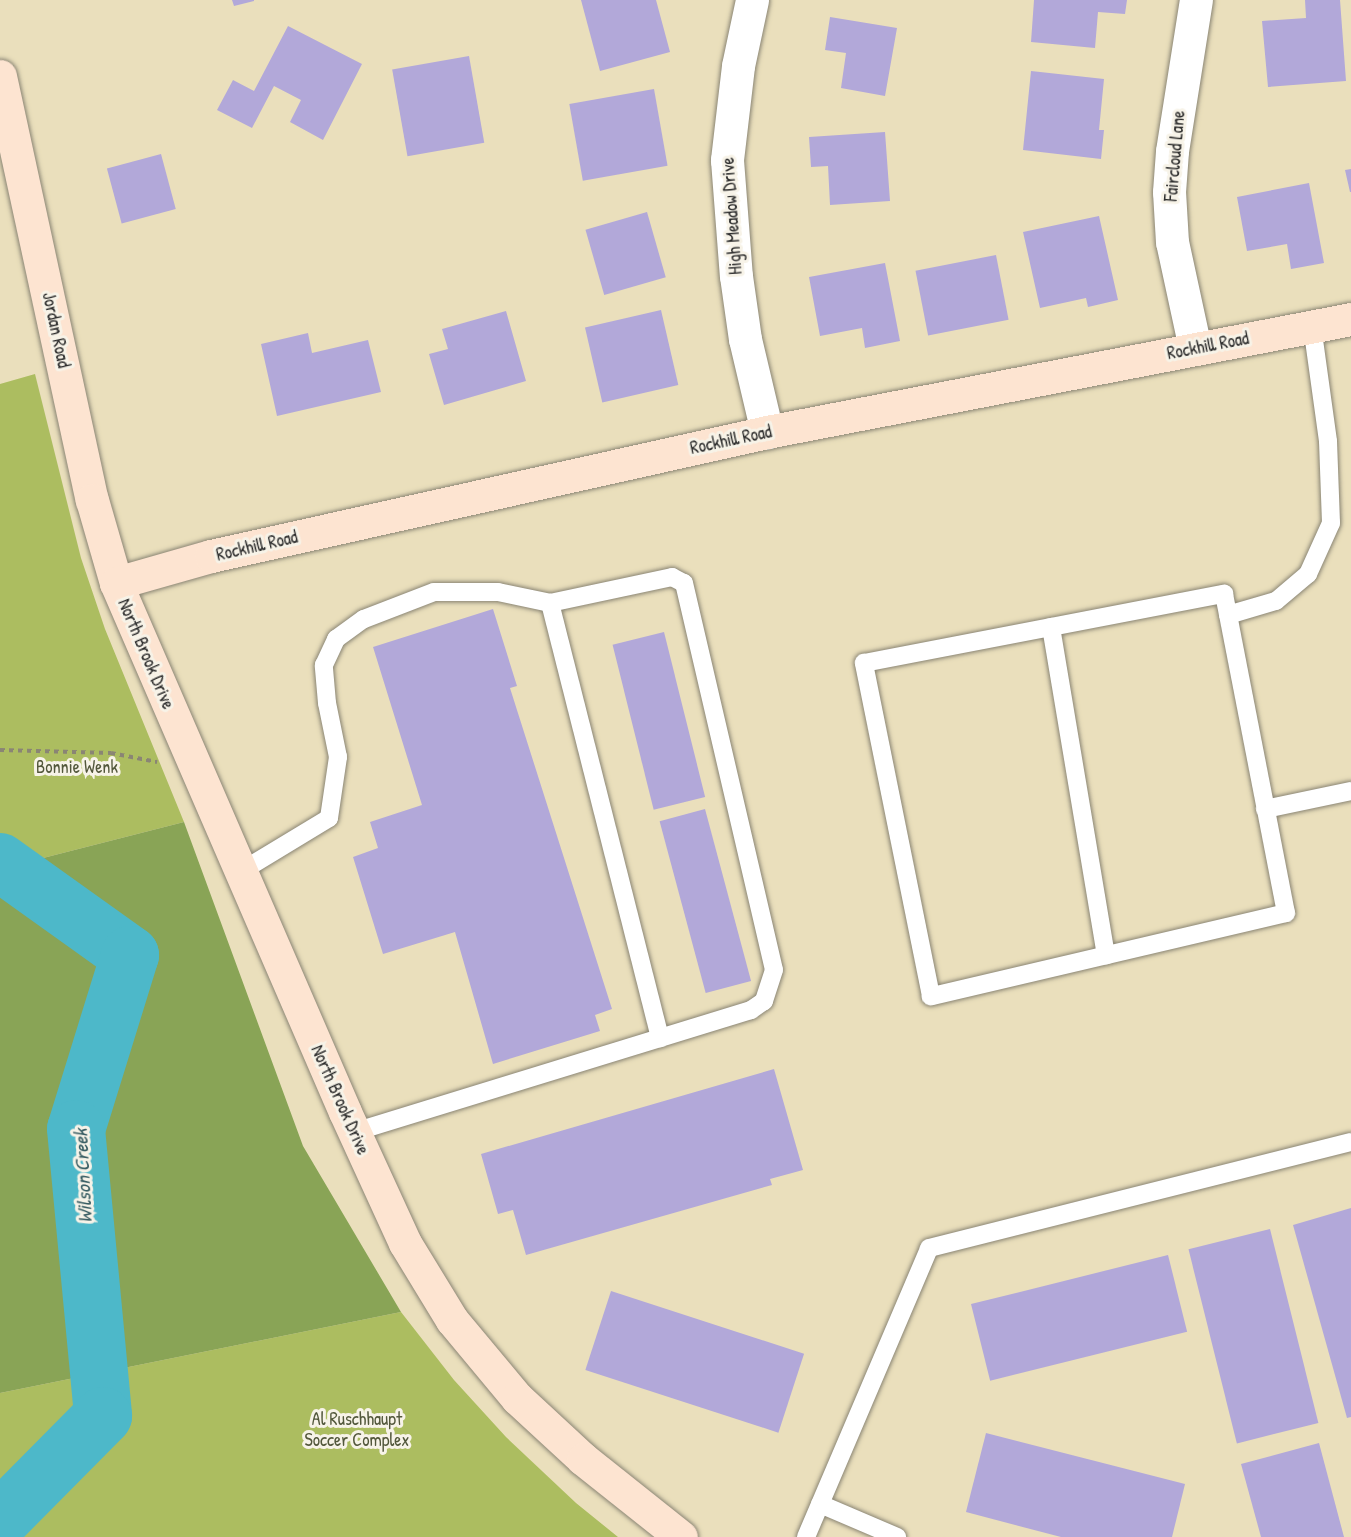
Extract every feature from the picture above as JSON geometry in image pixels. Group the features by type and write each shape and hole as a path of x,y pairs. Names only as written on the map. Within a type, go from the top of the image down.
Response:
{"street":[{"name":"High Meadow Drive","path":"752,0 736,75 727,160 729,216 737,287 745,339 767,432"},
{"name":"Faircloud Lane","path":"1195,348 1172,242 1169,192 1172,151 1196,0"},
{"name":"Jordan Road","path":"0,76 92,500 116,583"},
{"name":"Rockhill Road","path":"116,583 211,556 767,432 1195,348 1351,320"},
{"name":"North Brook Drive","path":"116,583 240,872 405,1243 452,1320 517,1398 583,1459 681,1537"}],"lane":[{"path":"1228,615 1276,601 1308,574 1331,523 1328,441 1312,326"},
{"path":"240,872 329,818 338,757 327,703 324,665 336,639 364,619 434,592 498,592 550,603 672,577 684,583 774,970 764,1001 751,1010 354,1132"},
{"path":"1224,594 1228,615 1286,913 932,996 864,663 1224,594"},
{"path":"550,603 660,1038"},
{"path":"1051,627 1106,955"},
{"path":"1265,809 1351,792"},
{"path":"806,1537 929,1248 1351,1142"},
{"path":"820,1504 897,1537"}],"green space":[{"name":"Bonnie Wenk","path":"35,374 81,558 105,629 184,822 0,869 0,384"},
{"path":"184,822 303,1146 401,1312 0,1393 0,869"},
{"name":"Al Ruschhaupt Soccer Complex","path":"401,1312 454,1380 506,1437 576,1503 618,1537 0,1537 0,1393"}],"building":[{"path":"232,0 254,0 254,1 234,6"},
{"path":"581,0 656,0 670,52 600,71"},
{"path":"1034,0 1127,0 1125,14 1098,12 1095,48 1031,42"},
{"path":"1305,0 1340,0 1346,81 1268,87 1262,21 1306,18"},
{"path":"830,17 897,28 885,96 841,88 846,53 825,50"},
{"path":"288,26 362,64 323,140 290,122 301,100 274,86 252,128 217,110 233,80 254,91"},
{"path":"469,56 484,143 407,156 392,70"},
{"path":"1031,71 1104,79 1099,130 1104,130 1101,159 1023,150"},
{"path":"654,89 668,166 583,181 569,104"},
{"path":"885,132 890,201 830,205 828,166 811,167 809,137"},
{"path":"161,154 176,209 122,224 107,168"},
{"path":"1351,169 1351,192 1350,192 1345,170"},
{"path":"1309,183 1324,263 1291,269 1287,244 1247,251 1237,197"},
{"path":"647,212 666,277 604,295 585,230"},
{"path":"1099,216 1118,300 1088,307 1086,298 1040,308 1023,232"},
{"path":"996,255 1009,320 928,335 916,271"},
{"path":"885,263 900,341 865,348 862,328 820,336 809,277"},
{"path":"661,310 678,385 602,403 585,328"},
{"path":"506,311 526,381 444,405 429,354 448,349 442,329"},
{"path":"308,333 312,353 368,340 381,392 277,416 261,344"},
{"path":"493,609 517,686 510,688 612,1009 595,1015 600,1031 493,1064 455,932 383,954 353,857 378,848 370,822 422,805 373,647"},
{"path":"664,632 705,797 654,810 613,645"},
{"path":"705,809 751,981 706,993 660,821"},
{"path":"774,1069 803,1170 770,1179 772,1185 526,1255 513,1210 498,1214 481,1154"},
{"path":"1351,1208 1351,1417 1347,1418 1293,1225"},
{"path":"1270,1229 1318,1423 1237,1443 1188,1249"},
{"path":"1168,1255 1187,1332 990,1381 971,1304"},
{"path":"611,1291 804,1354 778,1433 585,1370"},
{"path":"986,1433 1185,1484 1172,1537 1061,1537 966,1512"},
{"path":"1319,1443 1344,1537 1261,1537 1241,1464"}],"waterway":[{"name":"Wilson Creek","path":"0,862 130,955 76,1129 103,1416 0,1520"}]}
